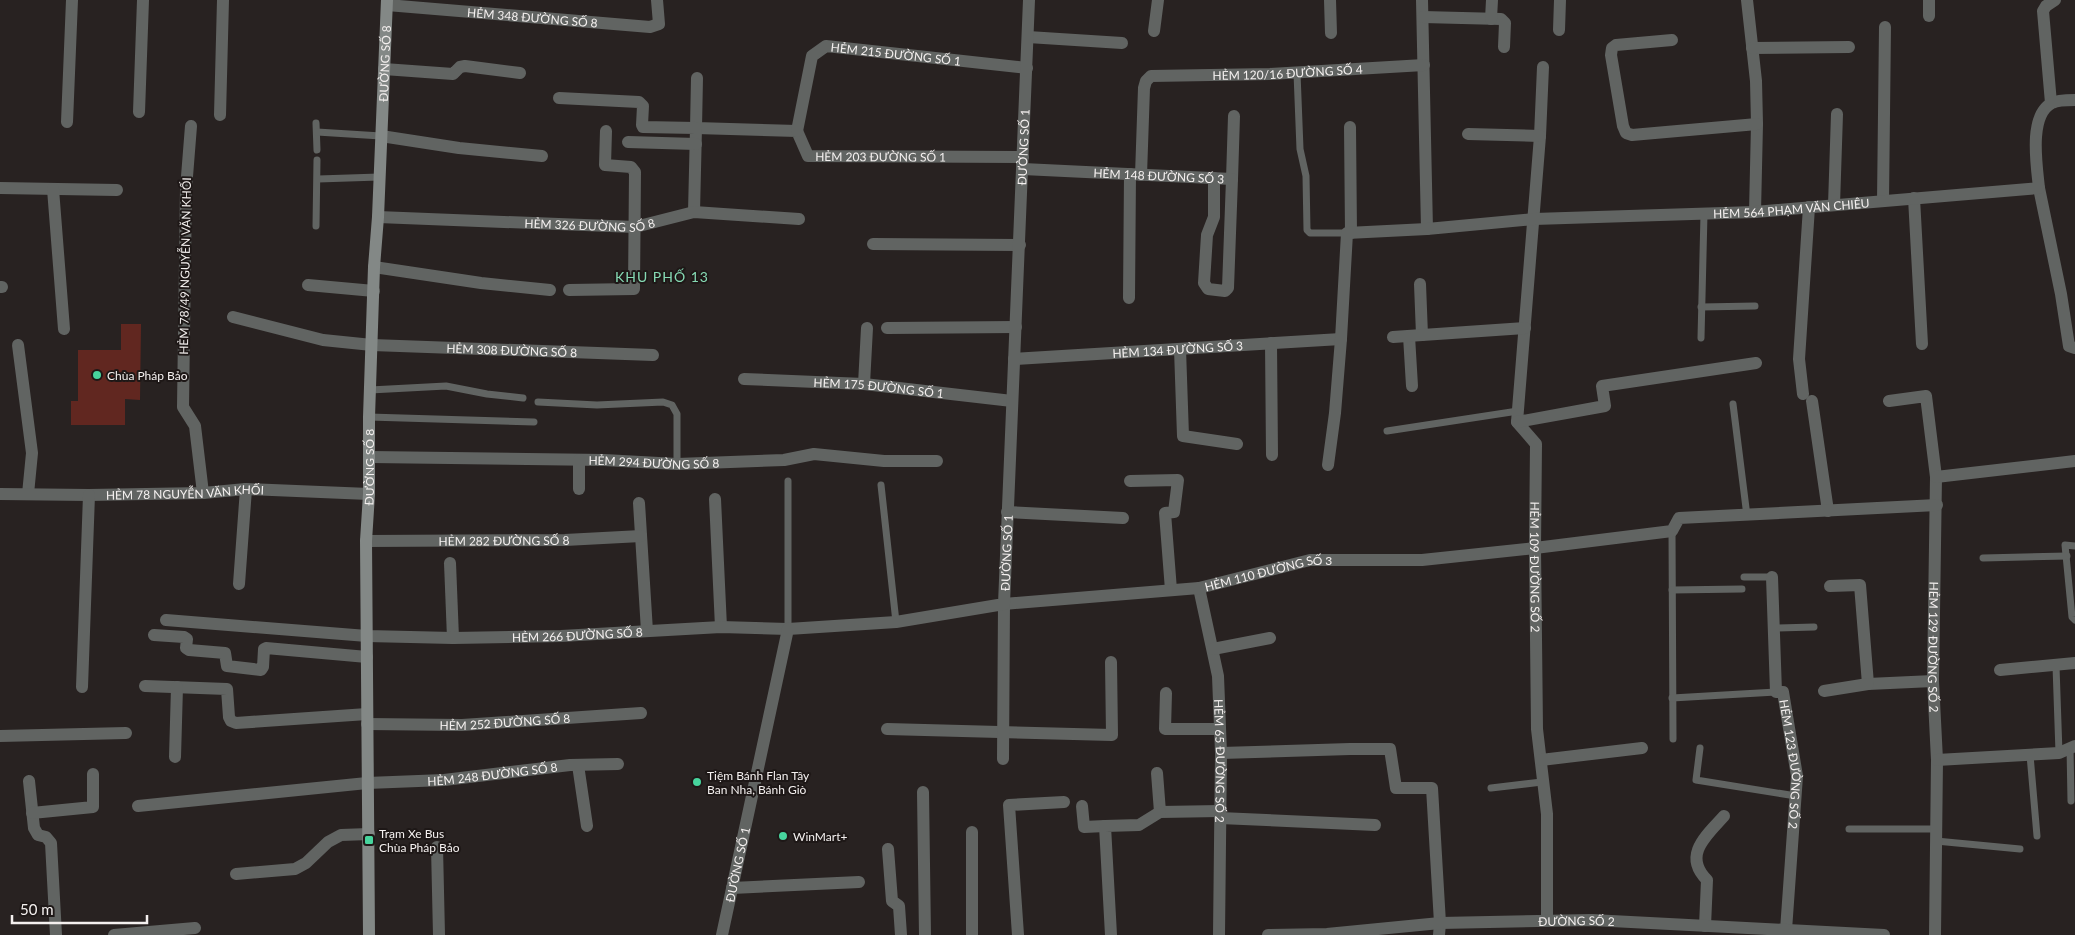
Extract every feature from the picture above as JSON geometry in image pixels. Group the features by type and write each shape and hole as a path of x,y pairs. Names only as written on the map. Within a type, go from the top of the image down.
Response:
{"street":[{"path":"67,122 72,0"},
{"path":"139,112 143,0"},
{"path":"220,115 223,0"},
{"name":"HẺM 348 ĐƯỜNG SỐ 8","path":"387,3 650,27 658,24 657,0"},
{"name":"ĐƯỜNG SỐ 1","path":"722,935 788,629 896,622 1004,604 1029,0"},
{"path":"1154,31 1158,0"},
{"path":"1330,0 1331,33"},
{"path":"1422,0 1427,228"},
{"path":"1491,18 1492,0"},
{"path":"1559,30 1560,0"},
{"path":"1747,0 1756,80 1755,212"},
{"path":"1929,0 1929,16"},
{"path":"2051,103 2043,11 2046,6 2055,0"},
{"name":"ĐƯỜNG SỐ 8","path":"369,935 366,540 370,494 369,417 374,267 378,217 387,3"},
{"path":"1423,17 1491,18 1504,20 1504,47"},
{"path":"1883,201 1885,27"},
{"path":"1028,38 1122,43"},
{"path":"1672,40 1616,45 1612,48 1611,55 1623,126 1626,133 1632,135 1757,124"},
{"name":"HẺM 215 ĐƯỜNG SỐ 1","path":"797,131 812,56 826,46 1027,68"},
{"path":"1752,48 1849,47"},
{"name":"HẺM 120/16 ĐƯỜNG SỐ 4","path":"1136,175 1144,88 1146,81 1151,76 1297,73 1424,65"},
{"path":"384,68 453,74 460,67 465,66 520,74"},
{"path":"1543,68 1540,136 1518,416 1605,406 1602,386 1756,363"},
{"path":"694,212 697,78"},
{"path":"559,98 639,102 643,106 643,127 797,131"},
{"path":"2075,100 2051,103 2040,115 2035,139 2039,188 2062,294 2069,346 2075,348"},
{"path":"1834,205 1838,114"},
{"name":"HẺM 148 ĐƯỜNG SỐ 3","path":"1023,163 1136,175 1232,179 1234,116"},
{"name":"HẺM 78/49 NGUYỄN VĂN KHỐI","path":"190,126 186,189 183,407 194,426 203,493"},
{"path":"1328,465 1335,413 1349,233 1350,127"},
{"path":"569,290 634,288 636,227 634,169 605,164 606,131"},
{"name":"HẺM 203 ĐƯỜNG SỐ 1","path":"797,131 808,156 1023,163"},
{"path":"1468,134 1540,136"},
{"path":"381,136 459,148 542,156"},
{"path":"628,142 696,144"},
{"path":"1129,298 1136,175"},
{"path":"1214,178 1214,217 1207,235 1204,283 1208,289 1225,291 1228,288 1232,179"},
{"path":"0,188 117,190"},
{"name":"HẺM 564 PHẠM VĂN CHIÊU","path":"1349,233 1534,219 1755,212 2039,188"},
{"path":"53,189 64,329"},
{"path":"1914,198 1922,344"},
{"path":"1809,207 1799,359 1808,397 1828,511"},
{"name":"HẺM 326 ĐƯỜNG SỐ 8","path":"378,217 636,227 694,212 800,219"},
{"path":"873,244 1020,245"},
{"path":"374,267 480,283 550,290"},
{"path":"1412,386 1420,284"},
{"path":"308,285 374,291"},
{"name":"HẺM 308 ĐƯỜNG SỐ 8","path":"233,316 323,340 372,345 653,355"},
{"path":"887,328 1016,327"},
{"path":"864,384 868,328"},
{"path":"1393,337 1525,328"},
{"name":"HẺM 134 ĐƯỜNG SỐ 3","path":"1014,359 1341,339"},
{"path":"1271,343 1272,455"},
{"path":"18,344 32,453 28,494"},
{"path":"1180,349 1183,436 1237,444"},
{"name":"HẺM 175 ĐƯỜNG SỐ 1","path":"744,379 864,384 1012,401"},
{"name":"HẺM 129 ĐƯỜNG SỐ 2","path":"1889,401 1926,396 1936,477 1934,681 1937,760 1935,935"},
{"name":"HẺM 109 ĐƯỜNG SỐ 2","path":"1518,416 1536,444 1537,729 1546,814 1547,921"},
{"name":"HẺM 294 ĐƯỜNG SỐ 8","path":"370,457 580,460 677,464 784,460 814,454 884,461 937,461"},
{"path":"579,488 580,460"},
{"path":"1936,477 2075,461"},
{"path":"1130,480 1178,480 1174,512 1165,513 1171,590"},
{"path":"239,584 246,489"},
{"name":"HẺM 78 NGUYỄN VĂN KHỐI","path":"0,494 203,493 246,489 370,494"},
{"path":"82,687 89,495"},
{"path":"715,499 721,627"},
{"path":"639,503 647,630"},
{"path":"1672,531 1679,518 1937,505"},
{"path":"1007,512 1123,518"},
{"name":"HẺM 110 ĐƯỜNG SỐ 3","path":"1004,604 1199,588 1310,560 1422,560 1672,531"},
{"name":"HẺM 282 ĐƯỜNG SỐ 8","path":"366,540 564,540 641,536"},
{"path":"450,563 453,638"},
{"name":"HẺM 123 ĐƯỜNG SỐ 2","path":"1772,577 1776,692 1783,692 1797,776 1786,930"},
{"path":"1830,586 1860,585 1868,684"},
{"name":"HẺM 65 ĐƯỜNG SỐ 2","path":"1199,588 1218,676 1221,753 1219,935"},
{"path":"1003,759 1004,604"},
{"name":"HẺM 266 ĐƯỜNG SỐ 8","path":"166,620 367,636 453,638 561,636 721,627 788,629"},
{"path":"154,635 184,637 187,639 186,648 189,650 225,653 226,666 261,670 263,668 264,648 367,657"},
{"path":"1213,649 1270,638"},
{"path":"887,729 1112,735 1111,662"},
{"path":"2000,670 2075,664"},
{"path":"1824,692 1868,684 1934,681"},
{"path":"145,686 177,687 175,757"},
{"name":"HẺM 252 ĐƯỜNG SỐ 8","path":"177,687 227,690 229,717 231,721 236,723 367,719 462,725 641,713"},
{"path":"1166,693 1165,729 1220,729"},
{"path":"0,736 126,733"},
{"path":"1221,753 1350,748 1390,749 1396,788 1432,788 1439,929"},
{"path":"1541,760 1642,748"},
{"path":"1937,760 2030,755 2068,749"},
{"name":"HẺM 248 ĐƯỜNG SỐ 8","path":"138,806 367,784 444,780 578,765 618,764"},
{"path":"578,765 587,826"},
{"path":"1157,773 1160,812"},
{"path":"32,813 93,807 92,774"},
{"path":"29,781 34,828 38,835 46,837 51,843 56,935"},
{"path":"923,792 925,935"},
{"path":"1018,935 1009,805 1064,802"},
{"path":"1082,806 1084,827 1139,825 1160,812 1375,825"},
{"path":"1704,926 1708,880 1701,873 1696,854 1701,842 1724,816"},
{"path":"1105,826 1111,935"},
{"path":"972,832 972,935"},
{"path":"236,874 295,869 306,863 328,842 341,835 369,834"},
{"path":"437,847 439,935"},
{"path":"888,849 892,901 899,906 901,935"},
{"path":"732,888 859,882"},
{"name":"ĐƯỜNG SỐ 2","path":"1268,935 1439,929 1547,921 1592,920 1884,935"},
{"path":"114,935 195,928"}],"lane":[{"path":"1297,73 1300,149 1306,176 1308,230 1310,233 1349,233"},
{"path":"316,123 317,150"},
{"path":"316,132 381,136"},
{"path":"316,226 317,160"},
{"path":"318,179 379,177"},
{"path":"1701,338 1704,214"},
{"path":"1702,307 1755,306"},
{"path":"370,390 446,386 487,394 523,398"},
{"path":"538,402 597,405 663,402 672,405 677,414 677,464"},
{"path":"1733,404 1747,516"},
{"path":"1387,431 1518,416"},
{"path":"369,417 534,422"},
{"path":"788,481 788,629"},
{"path":"882,485 896,622"},
{"path":"1672,531 1672,739"},
{"path":"2075,546 2065,545 2072,617 2075,620"},
{"path":"1983,558 2067,556"},
{"path":"1744,576 1772,577"},
{"path":"1672,590 1742,589"},
{"path":"1774,628 1814,627"},
{"path":"2056,666 2068,749 2071,801"},
{"path":"1672,698 1776,692"},
{"path":"1700,748 1696,780 1796,796"},
{"path":"2030,755 2037,836"},
{"path":"1491,788 1542,782"},
{"path":"1849,829 1936,835 2020,849"}],"building":[{"name":"Chùa Pháp Bảo","path":"121,324 141,324 140,400 125,399 125,425 71,425 71,401 78,401 78,350 121,350"}],"place":[{"name":"Chùa Pháp Bảo","path":"97,375"},
{"name":"Tiệm Bánh Flan Tây Ban Nha, Bánh Giò","path":"697,782"},
{"name":"WinMart+","path":"783,836"},
{"name":"Trạm Xe Bus Chùa Pháp Bảo","path":"369,840"}],"district":[{"name":"KHU PHỐ 13","path":"662,276"}]}
